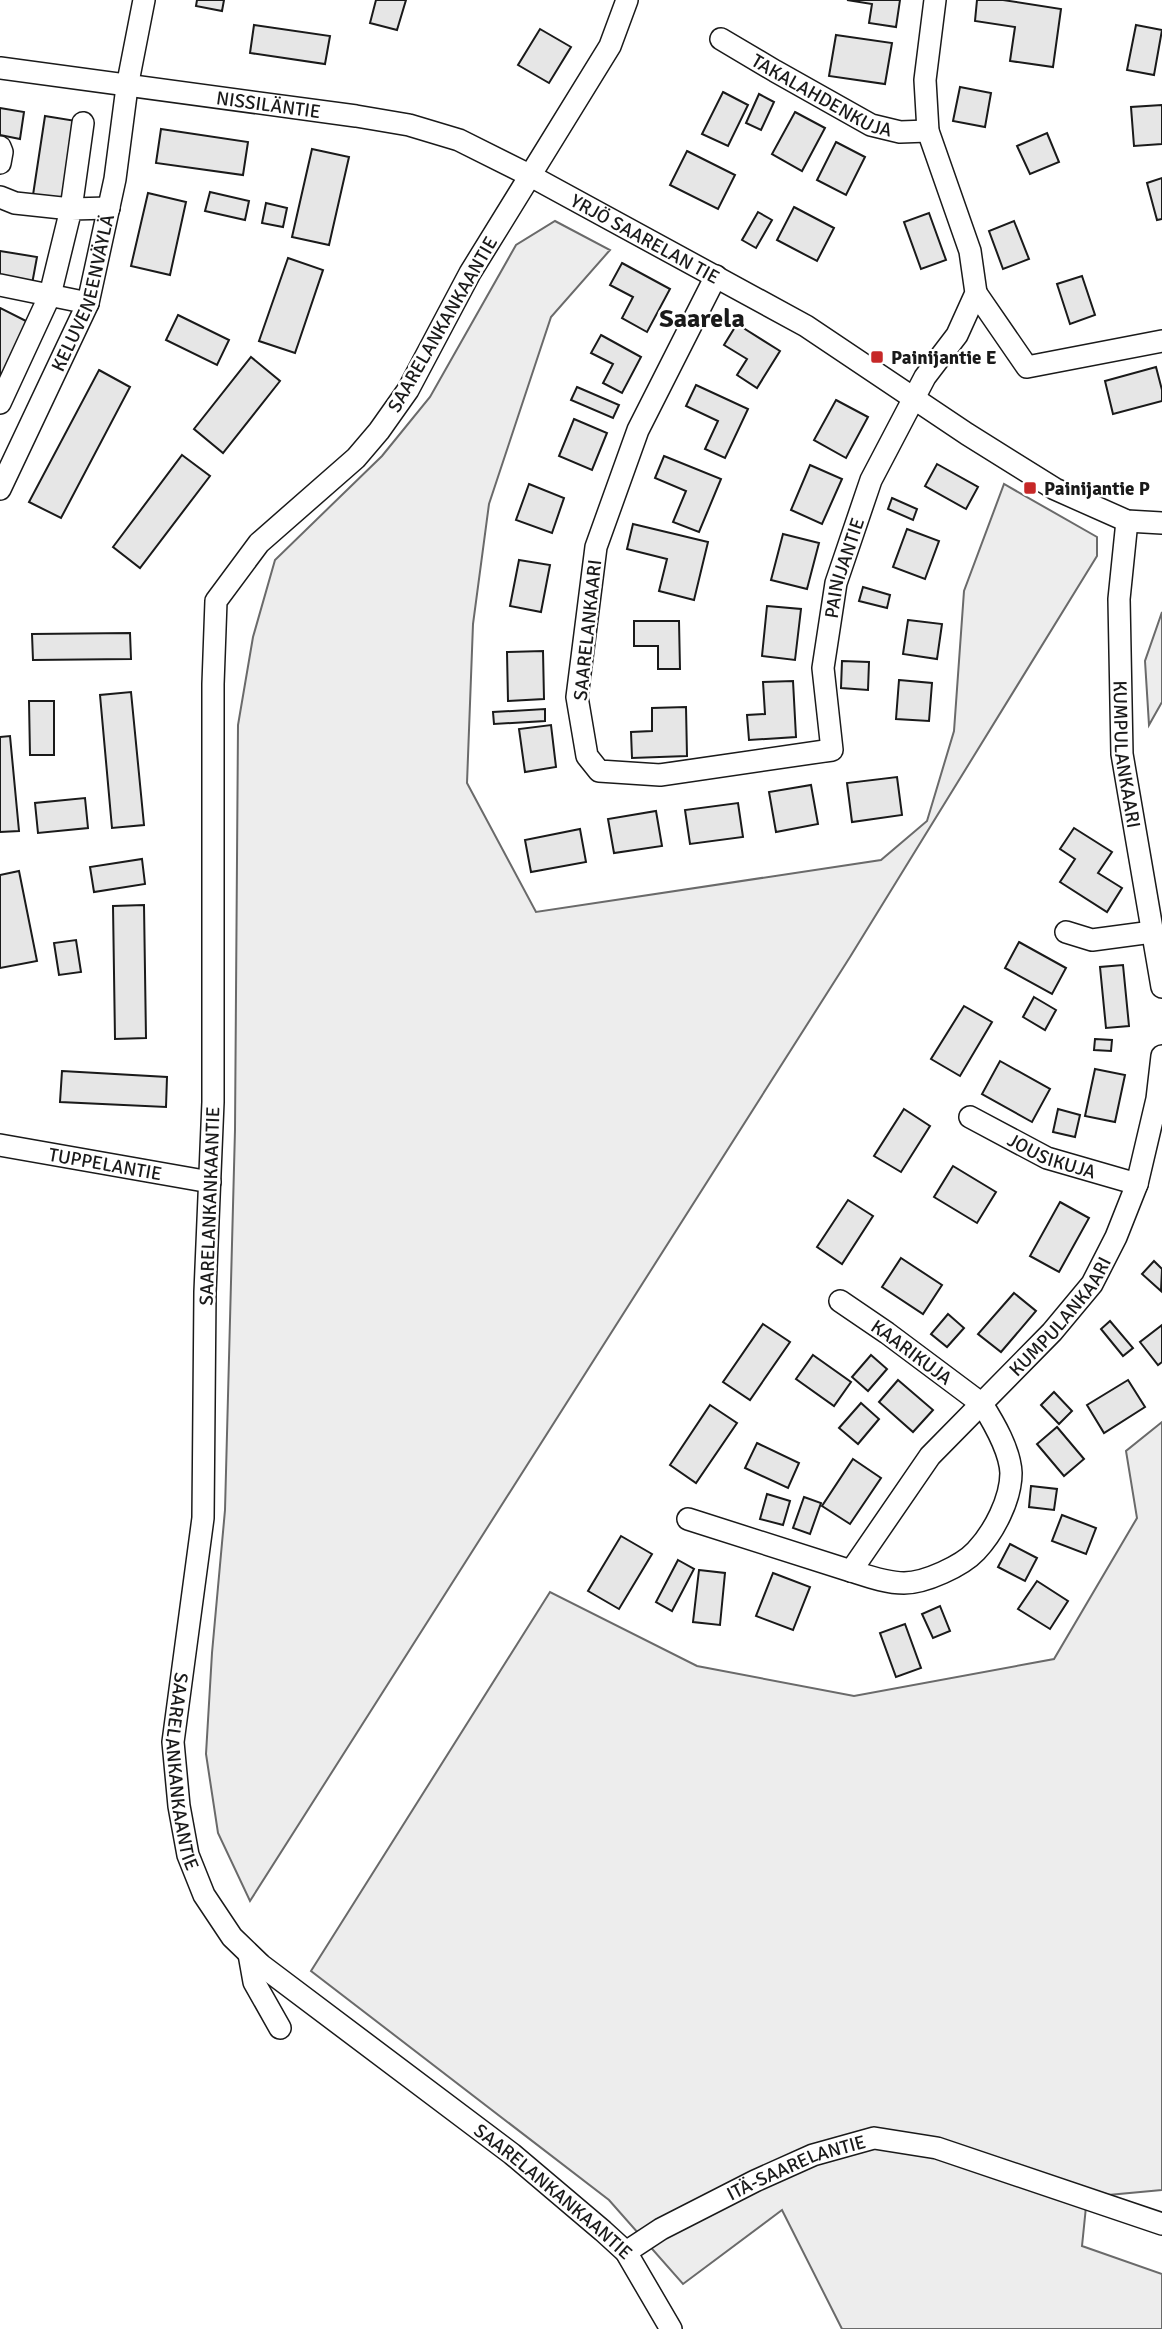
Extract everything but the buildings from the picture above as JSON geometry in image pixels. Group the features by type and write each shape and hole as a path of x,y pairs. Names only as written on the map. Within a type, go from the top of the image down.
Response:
{"street":[{"name":"KELUVENEENVÄYLÄ","path":"1,483 10,443 88,303 115,179 127,87 144,0"},
{"name":"SAARELANKANKAANTIE","path":"627,0 610,46 470,273 408,390 380,431 356,458 258,543 216,601 213,684 213,1102 205,1292 203,1518 173,1742 178,1806 188,1855 204,1895 232,1937 249,1954 512,2154 626,2252 671,2329"},
{"path":"935,0 925,80 928,131 970,251 976,293 1027,367 1162,341"},
{"name":"TAKALAHDENKUJA","path":"721,39 871,125 901,132 928,131"},
{"name":"NISSILÄNTIE","path":"0,68 409,125 459,140 529,175"},
{"path":"0,403 50,295 71,209 83,123"},
{"path":"0,146 0,163"},
{"name":"YRJÖ SAARELAN TIE","path":"529,175 807,326 1055,489 1127,521 1162,523"},
{"path":"0,197 15,203 71,209 109,208"},
{"name":"SAARELANKAARI","path":"716,276 638,430 596,547 577,697 587,756 599,771 660,775 832,750"},
{"path":"0,285 88,303"},
{"name":"PAINIJANTIE","path":"832,750 822,668 836,583 871,480 925,377 957,335 976,293"},
{"name":"KUMPULANKAARI","path":"1127,521 1119,599 1122,754 1162,987"},
{"path":"1066,932 1092,940 1152,932"},
{"name":"KUMPULANKAARI","path":"851,1571 930,1456 1052,1332 1092,1284 1116,1237 1137,1184 1157,1099 1162,1056"},
{"name":"JOUSIKUJA","path":"970,1116 1046,1158 1137,1184"},
{"name":"TUPPELANTIE","path":"0,1145 210,1182"},
{"name":"KAARIKUJA","path":"840,1301 982,1404"},
{"path":"688,1519 851,1571 905,1583 941,1574 976,1552 1004,1510 1011,1474 1007,1456 982,1404"},
{"path":"249,1954 254,1982 280,2028"},
{"name":"ITÄ-SAARELANTIE","path":"626,2252 661,2229 755,2181 813,2155 874,2138 937,2148 1162,2224"},
{"name":"ITÄ-SAARELANTIE","path":"1098,2202 1162,2211"}],"shaded area":[{"path":"555,221 610,250 551,317 489,504 473,624 467,783 536,912 881,860 927,821 954,731 964,591 1004,484 1097,537 1097,556 850,957 250,1901 218,1833 206,1754 225,1510 235,1130 238,725 253,637 275,560 382,456 430,397 516,245"},
{"path":"1162,612 1162,702 1149,725 1145,661"},
{"path":"1162,1422 1162,2190 1087,2197 1082,2246 1162,2274 1162,2329 842,2329 782,2210 683,2284 609,2200 311,1971 550,1592 697,1666 854,1696 1054,1659 1137,1518 1126,1451"}],"place":[{"name":"Painijantie E","path":"877,357"},
{"name":"Painijantie P","path":"1030,488"}],"district":[{"name":"Saarela","path":"702,318"}]}
